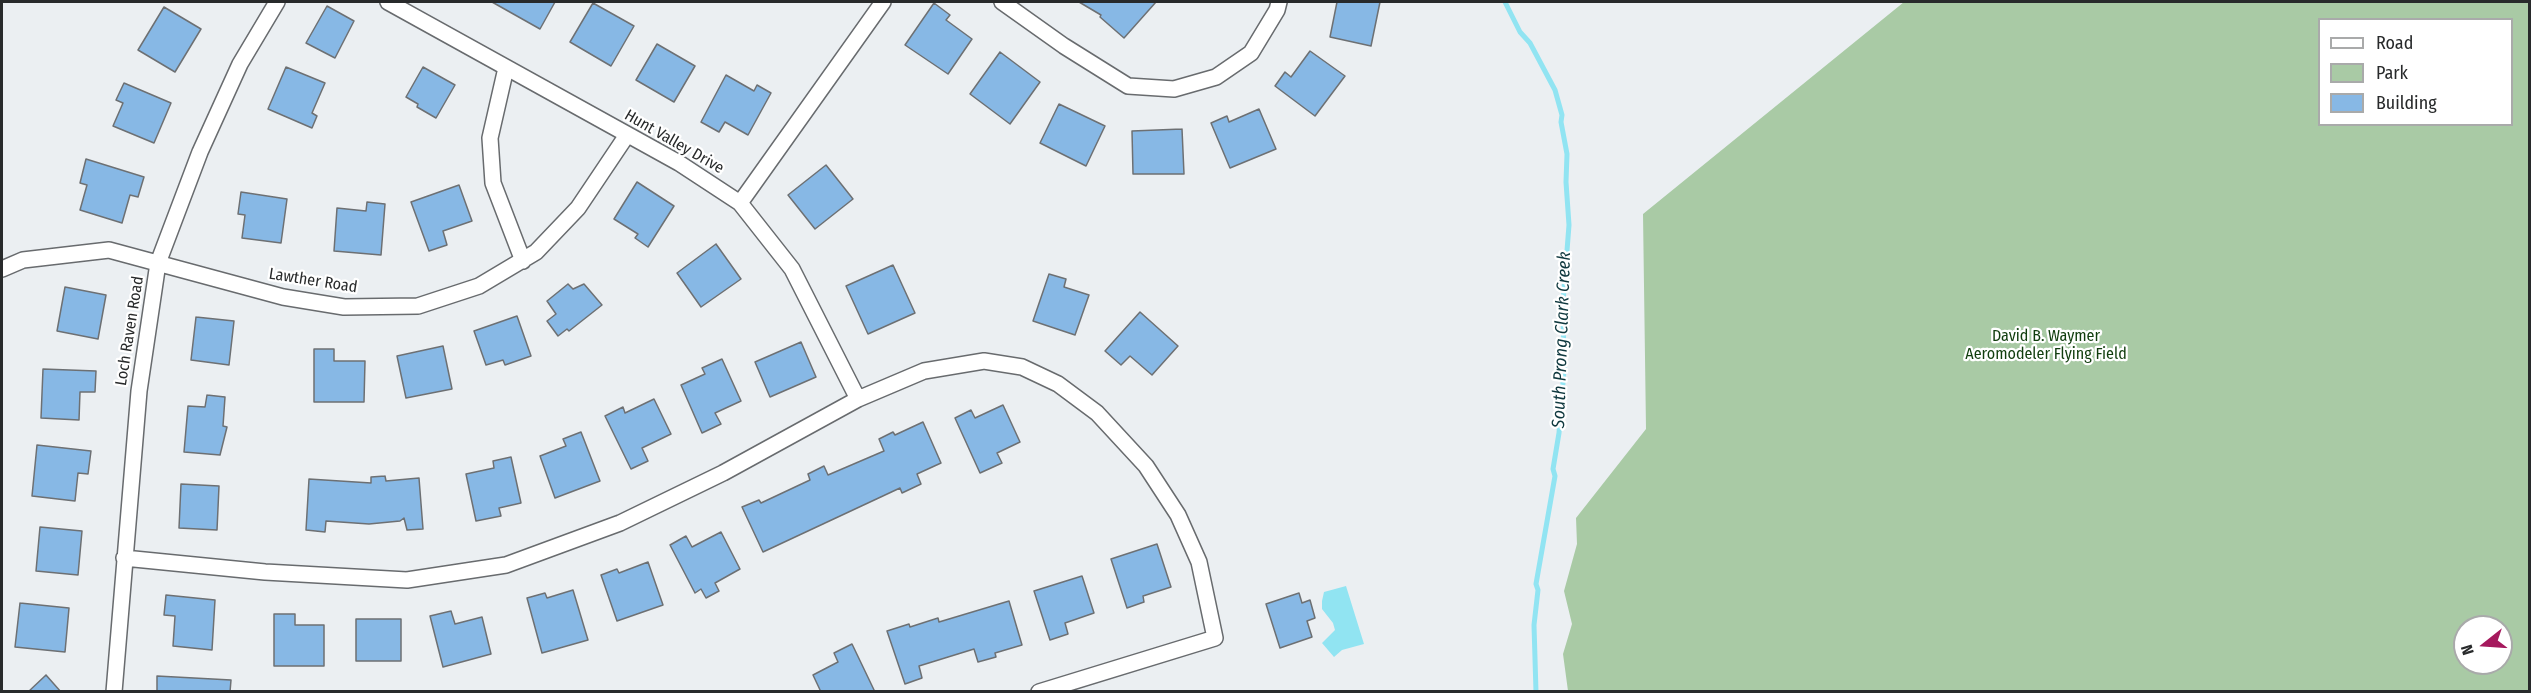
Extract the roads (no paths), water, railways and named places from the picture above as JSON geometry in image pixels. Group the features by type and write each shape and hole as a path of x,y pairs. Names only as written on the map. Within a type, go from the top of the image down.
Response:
{"street":[{"name":"Loch Raven Road","path":"114,692 139,391 158,263 200,152 240,64 277,2"},
{"name":"Hunt Valley Drive","path":"388,2 680,163 740,203 792,269 858,399"},
{"path":"740,203 883,2"},
{"path":"1002,2 1064,46 1128,86 1174,89 1216,77 1251,53 1277,10 1279,2"},
{"path":"506,68 490,138 493,183 522,261"},
{"name":"Lawther Road","path":"2,269 23,260 109,250 283,297 344,307 418,306 479,286 536,252 578,208 627,135"},
{"path":"124,558 265,572 407,580 506,565 620,523 723,473 858,399 924,371 984,361 1022,367 1058,384 1097,412 1146,466 1178,514 1198,561 1215,638 1039,692"}],"water":[{"path":"1346,586 1364,644 1342,650 1334,657 1322,643 1335,630 1333,623 1322,609 1322,601 1324,592"}],"waterway":[{"name":"South Prong Clark Creek","path":"1505,2 1555,90 1562,115 1561,122 1567,154 1569,225 1563,302 1564,370 1559,433 1553,469 1555,476 1536,584 1538,590 1534,625 1536,692"}],"park label":[{"name":"David B. Waymer Aeromodeler Flying Field","path":"2046,346"}]}
